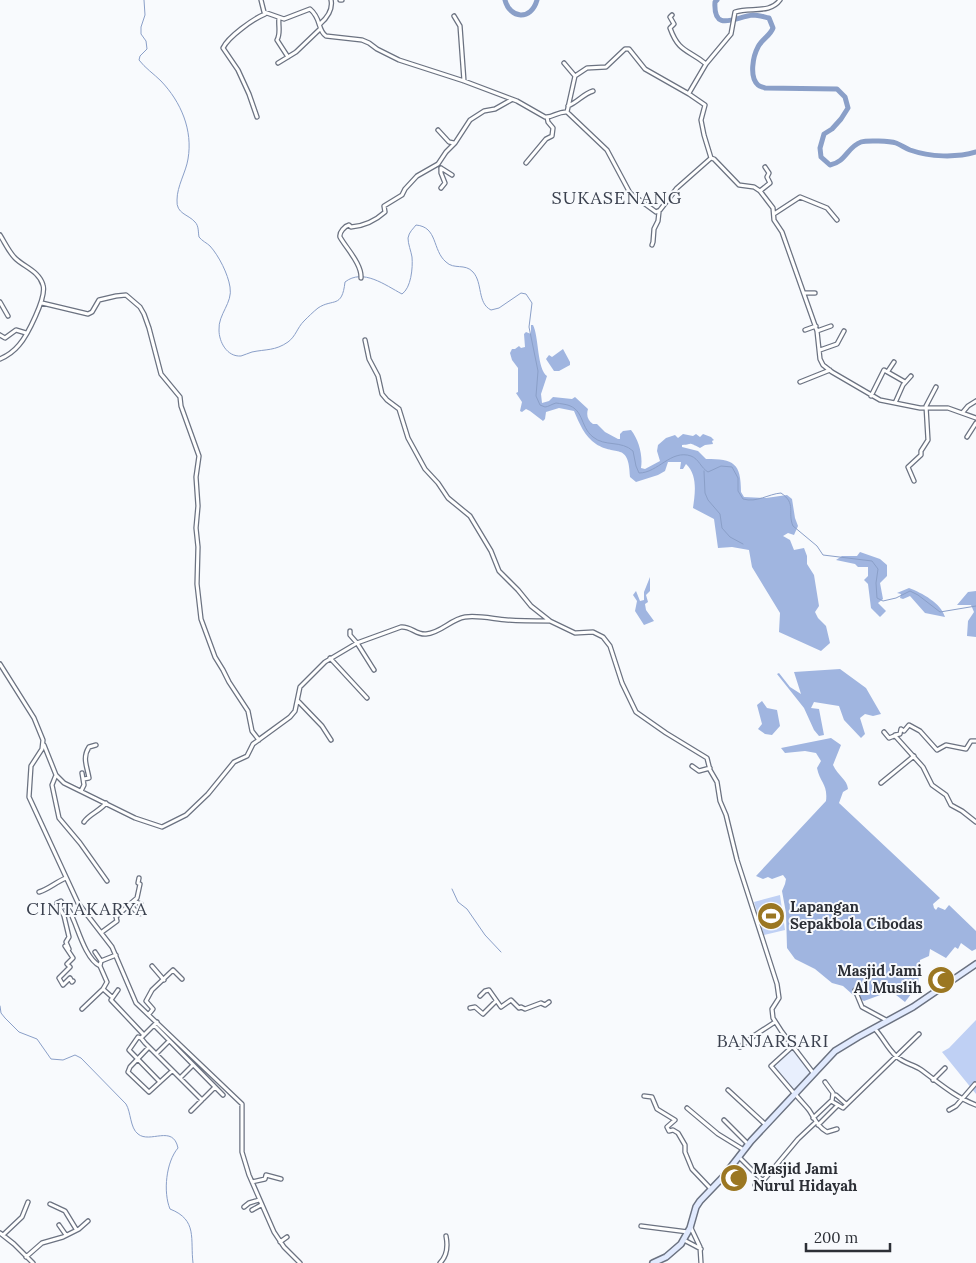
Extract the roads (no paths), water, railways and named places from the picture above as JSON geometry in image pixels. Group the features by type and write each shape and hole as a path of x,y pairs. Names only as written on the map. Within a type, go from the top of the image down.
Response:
{"main road":[{"path":"653,1263 666,1257 684,1240 698,1204 748,1145 838,1049 886,1022 976,964"}],"street":[{"path":"261,0 265,13 286,19 309,9 317,16 322,34 326,36 362,40 376,49 412,65 464,81 547,117 548,122 553,128 552,136 545,139 526,163"},
{"path":"320,24 328,15 332,5 331,0"},
{"path":"689,94 706,64 730,35 734,14 751,9 769,9 775,7 780,0"},
{"path":"257,118 238,70 223,48 226,42 246,24 265,13"},
{"path":"672,15 670,18 674,24 670,28 678,45 685,51 693,53 706,64"},
{"path":"454,16 460,26 464,81"},
{"path":"279,18 280,35 277,40 288,57"},
{"path":"278,63 288,57 320,29"},
{"path":"567,112 575,76 587,68 606,66 627,48 645,69 706,105 702,120 704,135 711,158 716,160 739,184 754,187 760,191 773,208 774,220 782,232 816,326 822,362 830,370 871,396 895,403 926,408 944,408 963,412 976,418"},
{"path":"564,63 575,76"},
{"path":"568,106 593,91"},
{"path":"361,275 354,258 340,238 341,232 347,225 353,228 374,221 385,212 384,206 402,195 416,177 436,165 470,120 480,112 500,107 511,100"},
{"path":"547,117 558,112 567,112 607,150 630,193 654,211 659,212"},
{"path":"438,130 454,143"},
{"path":"652,245 659,212 677,188 711,158"},
{"path":"436,165 452,175"},
{"path":"760,191 770,183 767,177 769,173 765,167"},
{"path":"441,188 445,183 441,173 442,168"},
{"path":"774,214 800,196 828,209 837,220"},
{"path":"0,235 16,259 31,269 42,282 44,290 42,304 19,345 0,359"},
{"path":"804,293 815,293"},
{"path":"42,304 88,314 92,312 99,300 116,296 129,296 144,314 162,377 179,396 199,456 196,477 198,506 196,528 198,547 197,584 201,619 215,657 248,711 252,731 258,740"},
{"path":"0,302 8,316"},
{"path":"805,330 816,326"},
{"path":"817,331 831,326"},
{"path":"0,335 5,338 16,330 26,333"},
{"path":"820,350 839,343 844,332"},
{"path":"365,340 369,359 378,376 382,394 399,409 408,438 425,469 448,498 470,516 489,548 499,572 531,606 550,621 575,633 593,632 603,637 610,646 622,683 636,712 666,733 705,756 709,761 710,768 718,782 721,805 725,812 737,860 777,984 779,998 772,1013 775,1022 814,1074"},
{"path":"888,372 894,362"},
{"path":"800,382 830,370"},
{"path":"871,396 884,370 905,382"},
{"path":"895,403 905,382 911,376"},
{"path":"914,482 908,467 921,454 927,442 926,408 936,387"},
{"path":"963,412 976,400"},
{"path":"967,437 976,423"},
{"path":"0,664 34,718 56,775 64,783 135,818 155,826 163,826 186,815 208,794 234,762 247,756 252,746 258,740 295,712 300,687 330,658 358,643 404,626 418,633 427,634 443,628 456,619 465,617 550,621"},
{"path":"350,631 350,634 358,643 374,670"},
{"path":"330,658 367,698"},
{"path":"298,701 322,726 331,740"},
{"path":"884,732 890,738 900,734 901,730 904,731 910,725 920,731 937,750 945,745 966,749 971,741 976,741"},
{"path":"894,736 914,756 925,770 932,785 946,795 951,805 976,822"},
{"path":"44,743 42,750 32,764 28,794 78,903 112,946 135,1001 169,1041 223,1095"},
{"path":"84,779 89,778 85,762 86,753 89,747 96,746"},
{"path":"881,783 914,756"},
{"path":"692,766 699,771 710,768"},
{"path":"81,791 84,785 82,773"},
{"path":"56,775 52,785 59,818 80,843 107,881"},
{"path":"84,822 87,817 102,808 106,803"},
{"path":"39,892 46,890 55,882 66,878"},
{"path":"102,932 117,922 116,916 137,897 140,884 138,883 139,878"},
{"path":"69,952 66,942 69,937 64,916 56,906 61,901 68,910 80,938 94,963 100,966"},
{"path":"130,903 136,902 141,904"},
{"path":"130,903 138,914 143,913"},
{"path":"65,946 73,958 67,964 70,967 59,978 63,985 70,978 73,981"},
{"path":"82,1009 103,989 107,982 100,966 101,961 95,952"},
{"path":"101,961 116,955"},
{"path":"152,966 164,980"},
{"path":"148,1014 153,1009 146,1000 152,990 173,970 182,978"},
{"path":"103,989 112,997"},
{"path":"118,990 111,1001 144,1035"},
{"path":"480,996 485,990 489,990 502,1007 511,1000 518,1008 525,1009 542,1003 545,1005 549,1002"},
{"path":"855,990 862,1007 885,1021 889,1019 886,1022"},
{"path":"470,1008 475,1007 484,1014 496,1001"},
{"path":"740,1047 755,1034 775,1022"},
{"path":"155,1024 141,1038 138,1037 129,1048 160,1082"},
{"path":"155,1024 242,1105 242,1152 252,1182 261,1205 280,1242 300,1263"},
{"path":"874,1028 896,1056 905,1063 920,1069 933,1080 976,1105"},
{"path":"832,1101 842,1108 919,1034"},
{"path":"141,1038 172,1071 203,1099"},
{"path":"156,1054 169,1041"},
{"path":"793,1046 771,1066 796,1094 816,1124 826,1132 837,1129"},
{"path":"149,1048 128,1072 148,1091 151,1091 172,1071"},
{"path":"180,1078 194,1065"},
{"path":"933,1080 944,1069"},
{"path":"813,1118 832,1101 833,1093 825,1082"},
{"path":"949,1110 956,1106 975,1084"},
{"path":"191,1111 215,1087"},
{"path":"728,1090 766,1126"},
{"path":"833,1095 846,1104"},
{"path":"644,1096 652,1097 657,1109 675,1120 666,1127 670,1131 673,1130 678,1133 685,1145 685,1152 692,1169 711,1189"},
{"path":"755,1185 760,1187 762,1181 799,1138 838,1105"},
{"path":"687,1108 718,1134 744,1150"},
{"path":"724,1120 748,1145"},
{"path":"739,1157 762,1181"},
{"path":"252,1182 265,1179 266,1175 281,1179"},
{"path":"244,1207 249,1203 259,1200"},
{"path":"28,1202 22,1217 1,1234 33,1263"},
{"path":"50,1204 65,1211 76,1229"},
{"path":"252,1210 261,1205"},
{"path":"26,1257 42,1243 66,1235 88,1221"},
{"path":"58,1225 66,1235"},
{"path":"641,1226 689,1230 701,1249 701,1263"},
{"path":"280,1242 287,1236"},
{"path":"440,1263 445,1256 446,1236"},
{"path":"684,1240 701,1249"}],"waterway":[{"path":"144,0 145,15 141,34 146,41 147,49 140,56 139,60 168,89 184,117 189,138 189,148 187,164 178,190 177,205 180,211 196,224 199,237 210,246 223,265 230,293 219,324 219,330 222,344 232,354 241,356 275,348 291,340 311,314 323,305 336,301 342,296 345,282 352,278 366,277 374,279 402,294 408,287 412,272 412,257 408,238 416,225 423,227 431,234 438,251 446,262 452,266 470,269 473,272 484,303 491,310 499,308 521,293 526,294 532,303 529,327 538,371 536,396 540,405 546,407 557,403 575,409 593,437 633,451 639,473 646,472 671,458 684,455 694,457 708,472 721,466 732,467 738,478 738,491 743,499 753,500 781,493 786,497 790,505 793,526 817,546 823,555 872,561 878,569 876,583 877,598 883,601 896,598 910,591 940,612 976,606"},
{"path":"505,0 511,11 521,15 530,12 537,0"},
{"path":"717,0 715,2 715,12 721,20 733,20 753,15 769,18 773,28 758,47 753,61 754,77 759,86 765,88 837,89 845,97 848,108 832,129 824,134 820,148 821,157 830,165 840,161 852,147 864,141 893,142 910,150 934,155 952,156 976,152"},
{"path":"704,471 705,493 708,500 720,514 722,528 730,537 743,544"},
{"path":"452,889 458,902 467,909 485,935 501,952"},
{"path":"0,1006 1,1013 5,1018 19,1032 37,1039 51,1059 63,1060 75,1055 81,1058 126,1104 133,1128 138,1134 149,1137 166,1136 171,1137 175,1141 178,1148 171,1161 167,1177 168,1202 170,1209 179,1213 189,1225 192,1238 193,1263"}],"place":[{"name":"Lapangan Sepakbola Cibodas","path":"771,916"},
{"name":"Masjid Jami Al Muslih","path":"941,980"},
{"name":"Masjid Jami Nurul Hidayah","path":"734,1178"}],"district":[{"name":"SUKASENANG","path":"617,198"},
{"name":"CINTAKARYA","path":"87,909"},
{"name":"BANJARSARI","path":"773,1041"}]}
